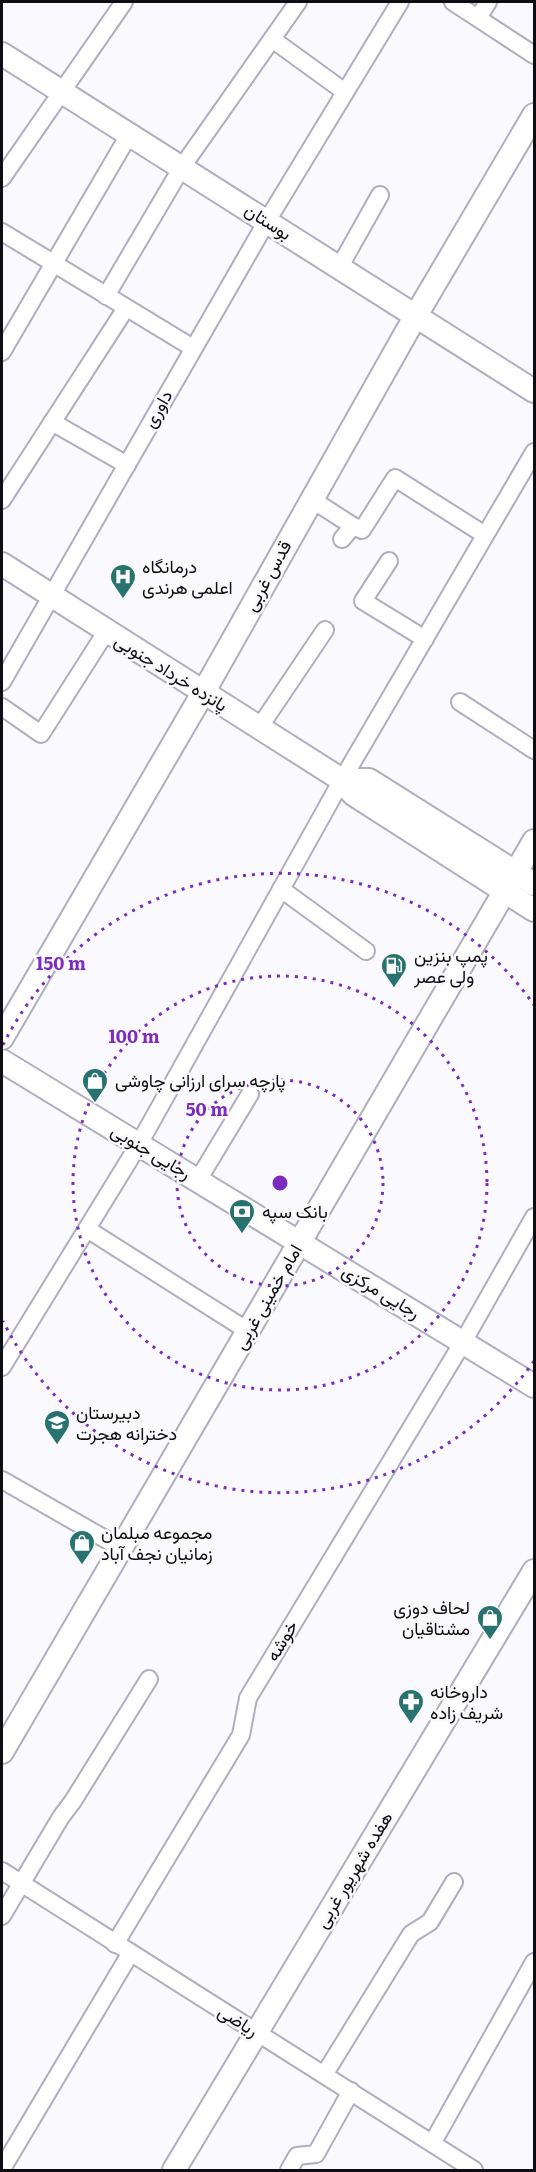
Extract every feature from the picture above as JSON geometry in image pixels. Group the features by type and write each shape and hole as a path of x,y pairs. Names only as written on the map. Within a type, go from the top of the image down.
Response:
{"street":[{"path":"2,178 124,2"},
{"path":"106,296 182,167 298,2"},
{"name":"داوری","path":"2,682 267,221 400,2"},
{"path":"453,2 534,55"},
{"path":"478,18 488,2"},
{"path":"272,39 345,92"},
{"name":"بوستان","path":"2,54 534,391"},
{"name":"قدس غربی","path":"2,1038 203,693 415,317 534,115"},
{"path":"2,352 130,133"},
{"path":"339,268 380,195"},
{"path":"2,232 193,348"},
{"path":"2,500 126,308"},
{"path":"52,422 127,465"},
{"path":"2,1367 139,1144 342,780 534,452"},
{"path":"311,499 347,533 362,530 395,478 485,535"},
{"path":"389,561 363,602 425,639"},
{"name":"پانزده خرداد جنوبی","path":"2,564 342,780 369,780 518,883 534,910"},
{"path":"259,728 325,630"},
{"path":"2,707 41,734 106,632"},
{"path":"460,702 534,750"},
{"name":"امام خمینی غربی","path":"2,1752 300,1242 518,883 534,841"},
{"path":"281,889 366,951"},
{"name":"رجایی جنوبی","path":"2,1061 300,1242"},
{"path":"198,1180 250,1094"},
{"name":"خوشه","path":"115,1944 242,1735 248,1698 463,1342 534,1217"},
{"path":"87,1229 248,1331"},
{"name":"رجایی مرکزی","path":"300,1242 534,1386"},
{"path":"2,1480 121,1548"},
{"name":"هفده شهریور غربی","path":"174,2170 534,1570"},
{"path":"2,1916 149,1679"},
{"name":"ریاضی","path":"2,1871 474,2170"},
{"path":"324,2075 411,1934 430,1922 454,1882"},
{"path":"2,2169 130,1954"},
{"path":"433,2142 534,1962"},
{"path":"289,2170 297,2157 315,2154 351,2091"}],"place":[{"name":"درمانگاه اعلمی هرندی","path":"123,600"},
{"name":"پمپ بنزین ولی عصر","path":"394,989"},
{"name":"پارچه سرای ارزانی چاوشی","path":"95,1104"},
{"name":"بانک سپه","path":"242,1235"},
{"name":"دبیرستان دخترانه هجرت","path":"57,1446"},
{"name":"مجموعه مبلمان زمانیان نجف آباد","path":"82,1566"},
{"name":"لحاف دوزی مشتاقیان","path":"490,1641"},
{"name":"داروخانه شریف زاده","path":"411,1725"}]}
